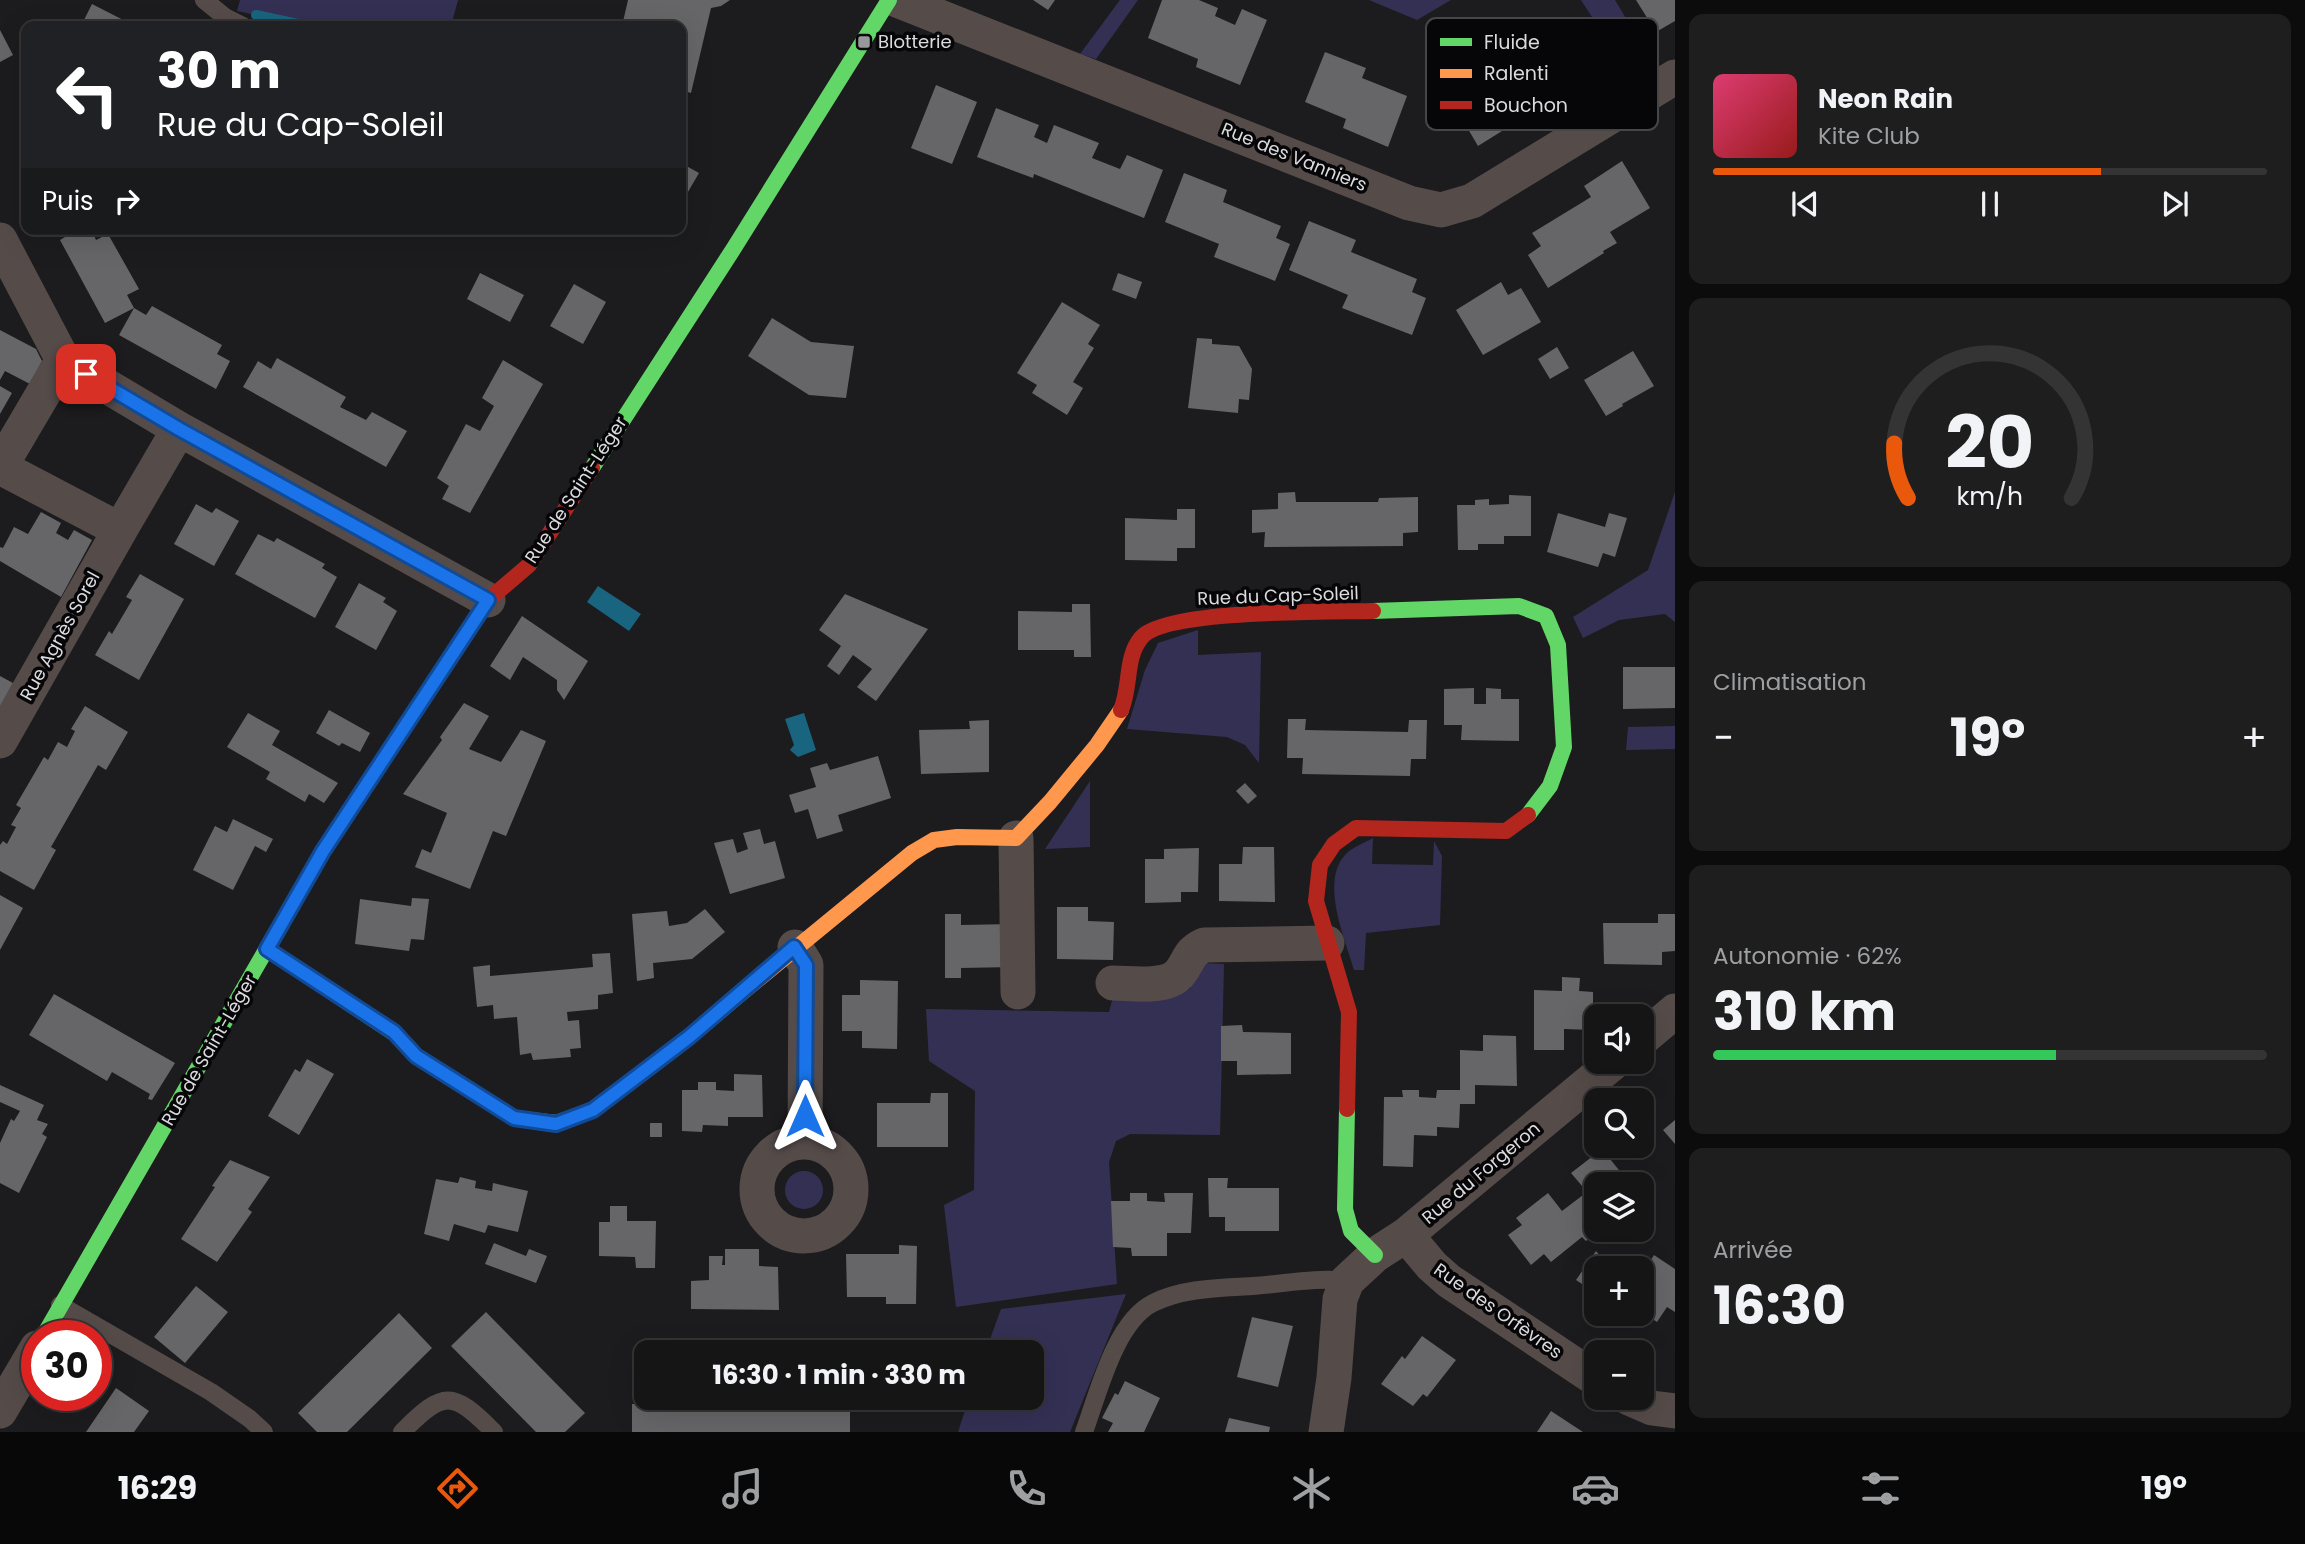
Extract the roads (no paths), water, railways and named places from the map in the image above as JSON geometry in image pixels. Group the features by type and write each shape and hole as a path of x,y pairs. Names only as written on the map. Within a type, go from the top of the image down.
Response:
{"street":[{"name":"Rue de Saint-Léger","path":"52,1320 323,851 488,600 528,565 734,248 889,0"},
{"name":"Rue des Vanniers","path":"897,0 1409,203 1441,210 1472,201 1588,130"},
{"name":"Rue des Vanniers","path":"1658,87 1675,77"},
{"path":"0,240 63,360 179,429 488,600"},
{"path":"63,360 0,467 120,530"},
{"name":"Rue Agnès Sorel","path":"0,741 179,429"},
{"name":"Rue du Cap-Soleil","path":"1016,838 1033,822 1109,730 1123,708 1134,650 1146,632 1168,623 1198,617 1519,606 1546,616 1558,645 1564,747 1550,786 1526,817 1506,831 1356,828 1334,844 1320,865 1316,901 1349,1012 1345,1209 1351,1231 1375,1255"},
{"path":"267,949 394,1032 416,1056 514,1118 556,1124 593,1110 689,1037 794,947 912,853 934,840 957,836 1016,838 1018,992"},
{"path":"1113,983 1161,983 1170,980 1179,974 1194,950 1205,945 1327,943"},
{"path":"794,947 806,965 805,1142"},
{"path":"1654,1029 1675,1011"},
{"name":"Rue du Forgeron","path":"1347,1282 1375,1255 1406,1235 1600,1074"},
{"name":"Rue des Orfèvres","path":"1406,1235 1432,1266 1449,1281 1584,1371"},
{"path":"1326,1432 1334,1378 1340,1299 1347,1282"},
{"path":"0,1411 21,1376"},
{"path":"1654,1408 1675,1410"}],"lane":[{"path":"204,0 233,21"},
{"path":"1084,1432 1121,1338 1140,1312 1151,1304 1182,1293 1206,1289 1324,1278 1347,1282"},
{"path":"60,1305 211,1392 264,1432"},
{"path":"402,1432 427,1406 447,1400 468,1406 494,1432"}],"water":[{"path":"598,586 641,614 629,631 587,602"},
{"path":"804,713 816,750 798,757 790,750 794,745 785,719"}],"waterway":[{"path":"256,15 284,21"}],"place":[{"name":"Blotterie","path":"864,42"}]}
